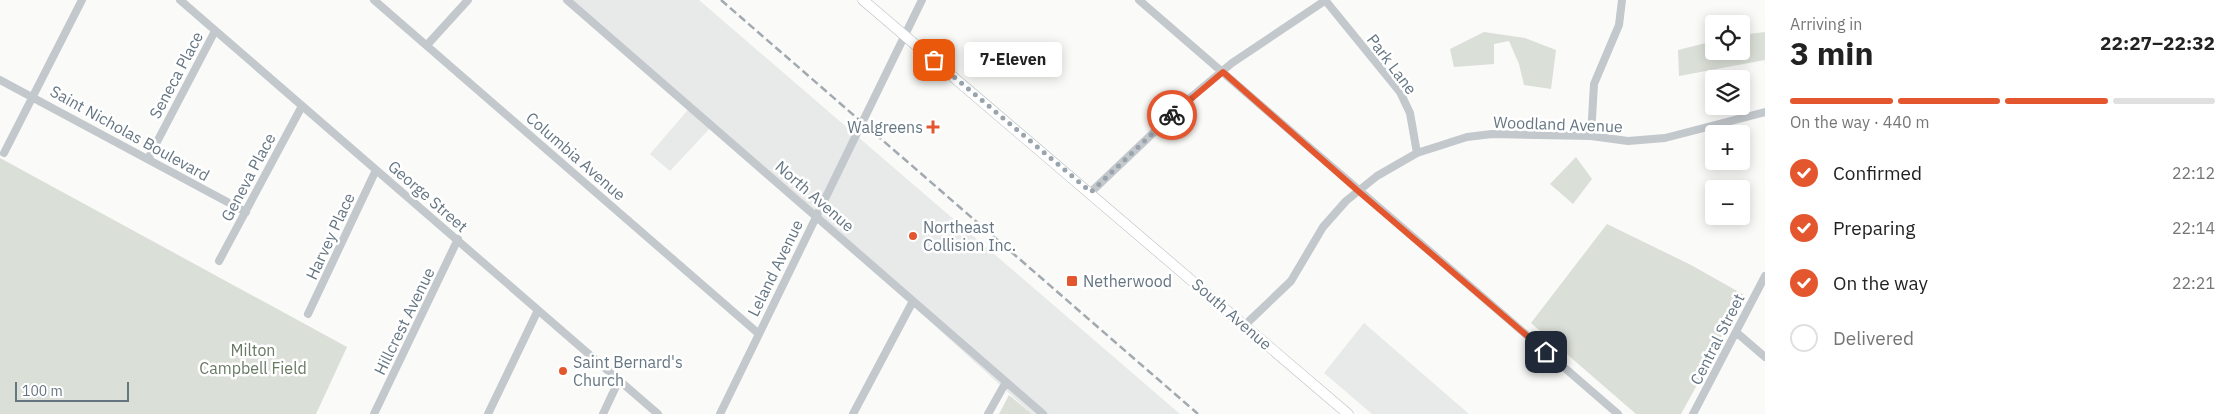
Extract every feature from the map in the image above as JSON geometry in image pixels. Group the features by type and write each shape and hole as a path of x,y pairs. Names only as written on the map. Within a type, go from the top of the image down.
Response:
{"main road":[{"name":"South Avenue","path":"864,0 1091,192 1348,414"}],"street":[{"path":"4,153 82,0"},
{"name":"George Street","path":"180,0 658,414"},
{"name":"Columbia Avenue","path":"374,0 759,334"},
{"path":"427,45 468,0"},
{"name":"North Avenue","path":"567,0 1043,414"},
{"name":"Leland Avenue","path":"720,414 922,0"},
{"path":"1139,0 1618,414"},
{"path":"1091,192 1190,98 1223,72 1326,0"},
{"name":"Park Lane","path":"1326,0 1400,92 1410,113 1417,153"},
{"path":"1591,136 1594,84 1619,25 1622,0"},
{"name":"Seneca Place","path":"148,159 215,31"},
{"name":"Saint Nicholas Boulevard","path":"0,80 33,96 246,212"},
{"name":"Geneva Place","path":"219,261 302,106"},
{"name":"Woodland Avenue","path":"1245,325 1292,281 1323,227 1358,191 1376,176 1417,153 1467,137 1492,134 1591,136 1628,141 1665,138 1765,112"},
{"name":"Harvey Place","path":"308,314 376,170"},
{"name":"Hillcrest Avenue","path":"374,414 458,239"},
{"name":"Central Street","path":"1693,414 1765,276"},
{"path":"853,414 913,301"},
{"path":"488,414 538,310"},
{"path":"1736,332 1765,357"},
{"path":"603,414 619,380"},
{"path":"988,414 1006,382"}],"shaded area":[{"path":"572,0 699,0 1180,414 1032,414 713,125 670,171 650,154 692,105"},
{"path":"1364,323 1469,414 1372,414 1324,373"}],"green space":[{"path":"1484,32 1525,38 1556,50 1551,89 1524,85 1519,64 1509,41 1494,44 1494,64 1454,67 1450,49"},
{"path":"1765,32 1765,60 1679,76 1678,50 1705,43 1705,60 1750,60 1750,34"},
{"path":"1576,157 1592,179 1573,204 1550,184"},
{"name":"Milton Campbell Field","path":"0,158 347,347 316,414 0,414"},
{"path":"1607,224 1691,265 1746,296 1681,414 1636,414 1531,323"},
{"path":"1009,395 1032,414 999,414"}],"railway":[{"path":"721,0 1198,414"}],"way so far":[{"path":"934,60 1091,192 1172,115"}],"place":[{"name":"7-Eleven","path":"934,60"},
{"name":"Walgreens","path":"933,127"},
{"name":"Northeast Collision Inc.","path":"913,236"},
{"name":"Netherwood","path":"1072,281"},
{"name":"Saint Bernard's Church","path":"563,371"}],"route":[{"path":"1172,115 1223,72 1546,352"}]}
